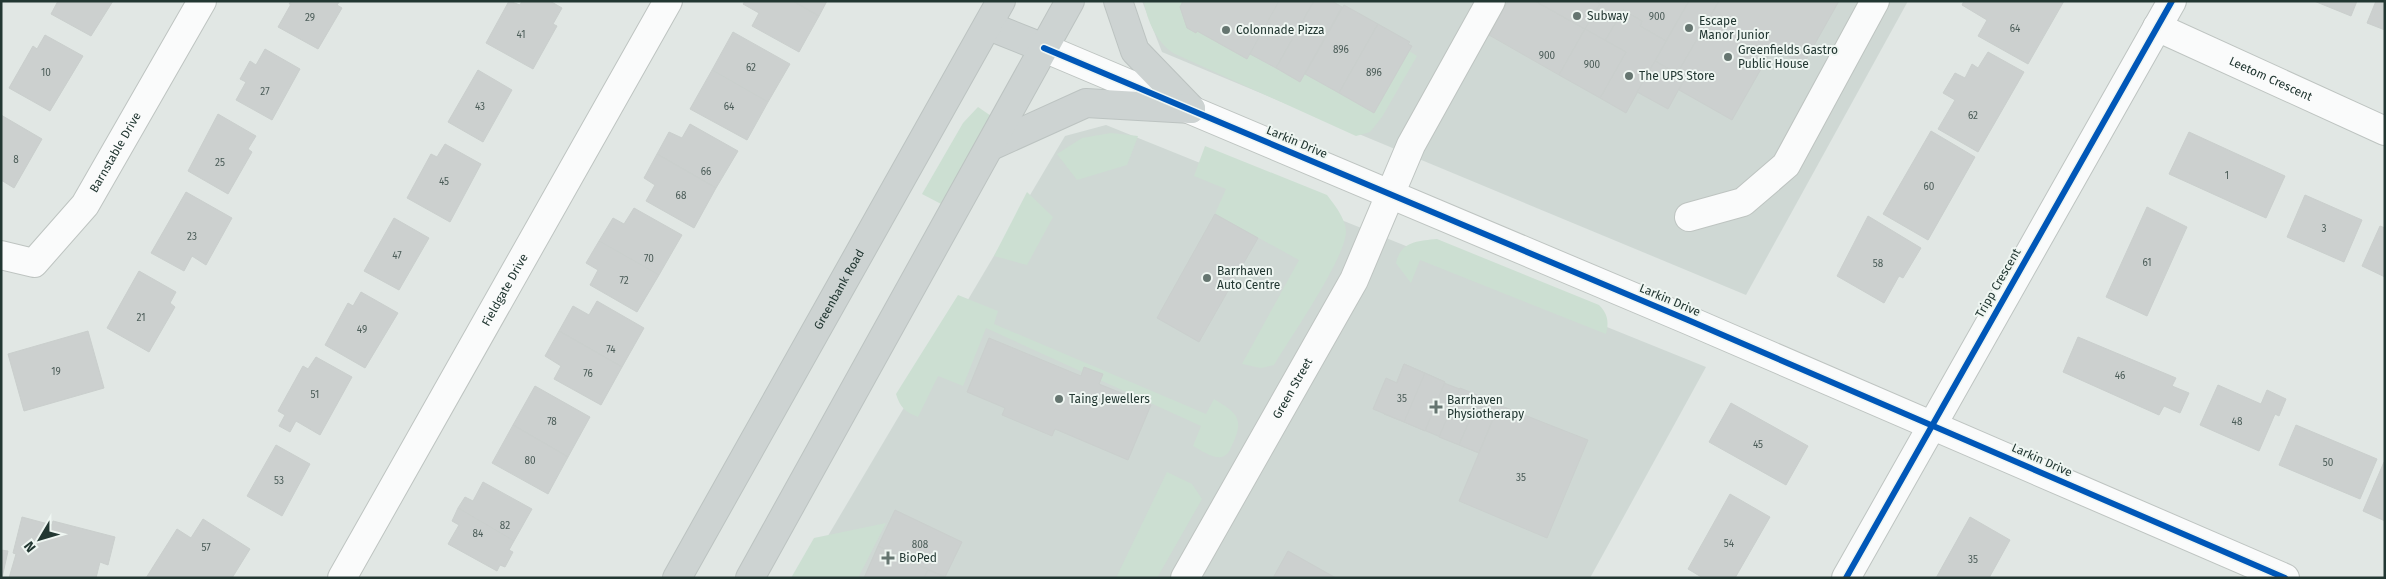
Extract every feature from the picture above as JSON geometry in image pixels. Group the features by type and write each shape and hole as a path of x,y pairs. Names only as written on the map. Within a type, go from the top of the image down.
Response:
{"main road":[{"name":"Greenbank Road","path":"678,578 989,26 1001,1"},
{"path":"750,578 1070,1"},
{"path":"1118,1 1135,51 1191,110"},
{"path":"989,26 1044,48"},
{"path":"991,146 1086,102 1191,110"}],"street":[{"name":"Barnstable Drive","path":"1,255 34,264 85,205 202,1"},
{"name":"Fieldgate Drive","path":"342,578 668,1"},
{"name":"Green Street","path":"1185,578 1354,280 1411,145 1491,1"},
{"path":"1689,217 1743,202 1786,165 1875,1"},
{"name":"Tripp Crescent","path":"1846,578 1931,424 2172,1"},
{"name":"Leetom Crescent","path":"2157,27 2385,131"},
{"name":"Larkin Drive","path":"1044,48 1931,424 2285,578"}],"shaded area":[{"path":"1142,1 1908,1 1746,295 1162,52"},
{"path":"1106,125 1706,367 1590,578 803,578 1065,136"}],"green space":[{"path":"1144,1 1183,1 1180,7 1187,28 1195,33 1197,31 1247,59 1250,54 1300,82 1305,74 1374,112 1409,51 1417,56 1382,117 1370,132 1356,136 1173,53 1162,43 1153,30 1147,16"},
{"path":"978,107 994,118 945,206 922,194 963,123"},
{"path":"1111,133 1138,136 1127,165 1077,180 1057,154 1082,138"},
{"path":"1205,146 1327,195 1344,222 1346,232 1337,260 1316,298 1274,365 1261,368 1242,364 1299,260 1215,214 1226,189 1194,176"},
{"path":"1027,192 1053,217 1027,265 994,256"},
{"path":"1437,239 1599,305 1607,318 1606,334 1420,260 1411,283 1396,263 1398,256 1406,246 1423,240"},
{"path":"958,295 998,311 994,324 1206,414 1214,399 1233,413 1238,423 1236,436 1230,450 1222,457 1207,454 1193,446 1201,426 986,328 963,386 938,376 918,417 910,413 901,406 896,394"},
{"path":"1167,472 1192,484 1202,499 1157,578 1116,578"},
{"path":"886,523 858,578 791,578 814,538"}],"building":[{"path":"58,1 113,1 91,36 51,14"},
{"path":"291,1 340,1 337,5 342,8 318,49 278,27"},
{"path":"509,1 520,5 522,1 550,1 562,8 553,24 557,26 533,69 486,43"},
{"path":"745,1 793,1 819,16 799,52 752,26 759,13 743,4"},
{"path":"793,1 827,1 819,16"},
{"name":"Colonnade Pizza","path":"1183,1 1279,1 1247,59 1197,31 1196,33 1187,28 1180,7"},
{"path":"1279,1 1314,1 1276,68 1250,54"},
{"path":"1314,1 1332,1 1342,7 1300,82 1276,68"},
{"path":"1508,1 1535,1 1585,29 1559,75 1489,35"},
{"name":"Subway","path":"1535,1 1595,1 1600,4 1585,29"},
{"path":"1595,1 1689,1 1666,41 1640,26 1642,21 1623,10 1605,41 1585,29 1600,4"},
{"name":"Escape Manor Junior","path":"1689,1 1719,1 1677,74 1655,61"},
{"name":"Greenfields Gastro Public House","path":"1719,1 1839,1 1803,65 1773,48 1732,120 1679,90 1685,78 1677,74"},
{"path":"1964,1 2064,1 2028,64 1978,36 1987,20 1962,5"},
{"path":"2314,1 2357,1 2351,16"},
{"path":"2376,1 2385,1 2385,30 2367,23"},
{"path":"1344,5 1378,24 1339,93 1305,74"},
{"name":"The UPS Store","path":"1623,10 1642,21 1640,26 1666,41 1626,113 1600,98 1626,52 1605,41"},
{"path":"1378,24 1410,42 1408,44 1412,46 1374,113 1339,93"},
{"path":"1585,29 1626,52 1600,98 1559,75"},
{"path":"733,32 790,64 768,102 712,70"},
{"path":"45,35 83,56 50,111 9,88 33,46 37,49"},
{"path":"265,49 300,69 272,120 236,100 246,82 240,79 250,61 256,65"},
{"path":"1988,52 2024,72 1978,152 1938,129 1955,100 1943,93 1955,73 1965,78 1972,64 1978,68"},
{"path":"1655,61 1685,78 1668,109 1637,92"},
{"path":"478,70 512,90 483,142 448,122"},
{"path":"712,70 768,102 747,140 690,109"},
{"path":"218,114 256,136 248,149 252,152 228,194 188,171"},
{"path":"1,115 42,139 14,188 1,180"},
{"path":"690,124 738,151 716,188 657,154 669,132 682,138"},
{"path":"1931,131 1975,157 1928,240 1883,214"},
{"path":"2189,132 2285,176 2266,218 2169,174"},
{"path":"445,144 481,164 450,222 407,198 431,154 437,157"},
{"path":"657,154 716,188 694,228 646,201 655,185 644,178"},
{"path":"186,192 232,218 206,265 192,256 184,271 151,253"},
{"path":"2305,195 2362,220 2344,262 2287,237"},
{"path":"2147,207 2187,227 2147,316 2106,297"},
{"path":"634,208 682,235 659,275 599,241 613,218 624,224"},
{"name":"Barrhaven Auto Centre","path":"1215,214 1258,238 1199,342 1157,318"},
{"path":"1868,216 1921,248 1903,278 1899,276 1884,303 1837,276"},
{"path":"394,218 429,238 399,290 364,271"},
{"path":"2380,226 2385,228 2385,277 2362,266"},
{"path":"599,241 659,275 637,312 590,285 598,270 586,263"},
{"path":"139,271 176,292 170,303 175,307 149,352 107,328"},
{"path":"361,292 398,313 365,368 325,345 348,303 353,306"},
{"path":"597,301 644,328 622,367 559,331 573,306 589,315"},
{"path":"88,331 104,388 24,411 8,354"},
{"path":"559,331 622,367 601,405 554,379 561,366 545,356"},
{"path":"2078,337 2176,378 2172,386 2189,393 2180,413 2164,406 2159,415 2063,372"},
{"name":"Taing Jewellers","path":"989,338 1081,376 1084,367 1103,374 1099,384 1151,405 1128,460 1055,429 1052,436 1002,415 1005,408 967,392"},
{"path":"316,357 352,377 320,435 296,421 290,432 279,426 285,415 278,411 303,366 308,369"},
{"path":"1404,364 1425,373 1404,422 1384,414"},
{"name":"Barrhaven Physiotherapy","path":"1404,364 1444,383 1499,404 1479,453 1373,409 1386,378 1397,383"},
{"path":"1425,373 1445,382 1425,431 1404,422"},
{"path":"2218,385 2261,404 2267,390 2286,399 2279,416 2275,414 2259,451 2200,425"},
{"path":"535,386 590,417 568,457 513,425"},
{"path":"1460,388 1480,396 1459,445 1439,437"},
{"path":"1480,396 1499,404 1479,453 1459,445"},
{"path":"1731,403 1808,446 1786,485 1709,442"},
{"path":"1499,405 1588,440 1547,538 1459,501"},
{"path":"513,425 568,457 548,494 492,463"},
{"path":"2296,425 2377,459 2360,499 2279,465"},
{"path":"276,445 310,464 282,516 247,496"},
{"path":"2385,462 2385,521 2363,511"},
{"path":"483,482 532,509 514,541 458,508 465,497 473,501"},
{"path":"1730,494 1770,517 1735,578 1703,578 1688,569"},
{"path":"458,508 514,541 509,550 513,552 505,567 500,565 497,571 448,544 459,525 452,521"},
{"path":"895,510 962,542 945,577 878,546"},
{"path":"22,517 52,525 53,521 115,537 108,565 100,562 96,578 9,578 16,554 13,553"},
{"path":"1970,517 2010,540 1989,578 1936,578"},
{"path":"203,519 250,549 232,578 146,578 177,529 191,538"},
{"name":"BioPed","path":"878,546 928,570 924,578 864,578"},
{"path":"1,550 8,551 2,578 1,578"},
{"path":"1288,551 1336,578 1273,578"},
{"path":"928,570 945,577 946,578 924,578"}],"cycle path":[{"path":"1846,578 2172,1"},
{"path":"1044,48 1688,320 2285,578"}],"place":[{"name":"Subway","path":"1577,16"},
{"name":"Escape Manor Junior","path":"1689,28"},
{"name":"Colonnade Pizza","path":"1226,30"},
{"name":"Greenfields Gastro Public House","path":"1728,57"},
{"name":"The UPS Store","path":"1629,76"},
{"name":"Barrhaven Auto Centre","path":"1207,278"},
{"name":"Taing Jewellers","path":"1059,399"},
{"name":"Barrhaven Physiotherapy","path":"1436,407"},
{"name":"BioPed","path":"888,558"}]}
